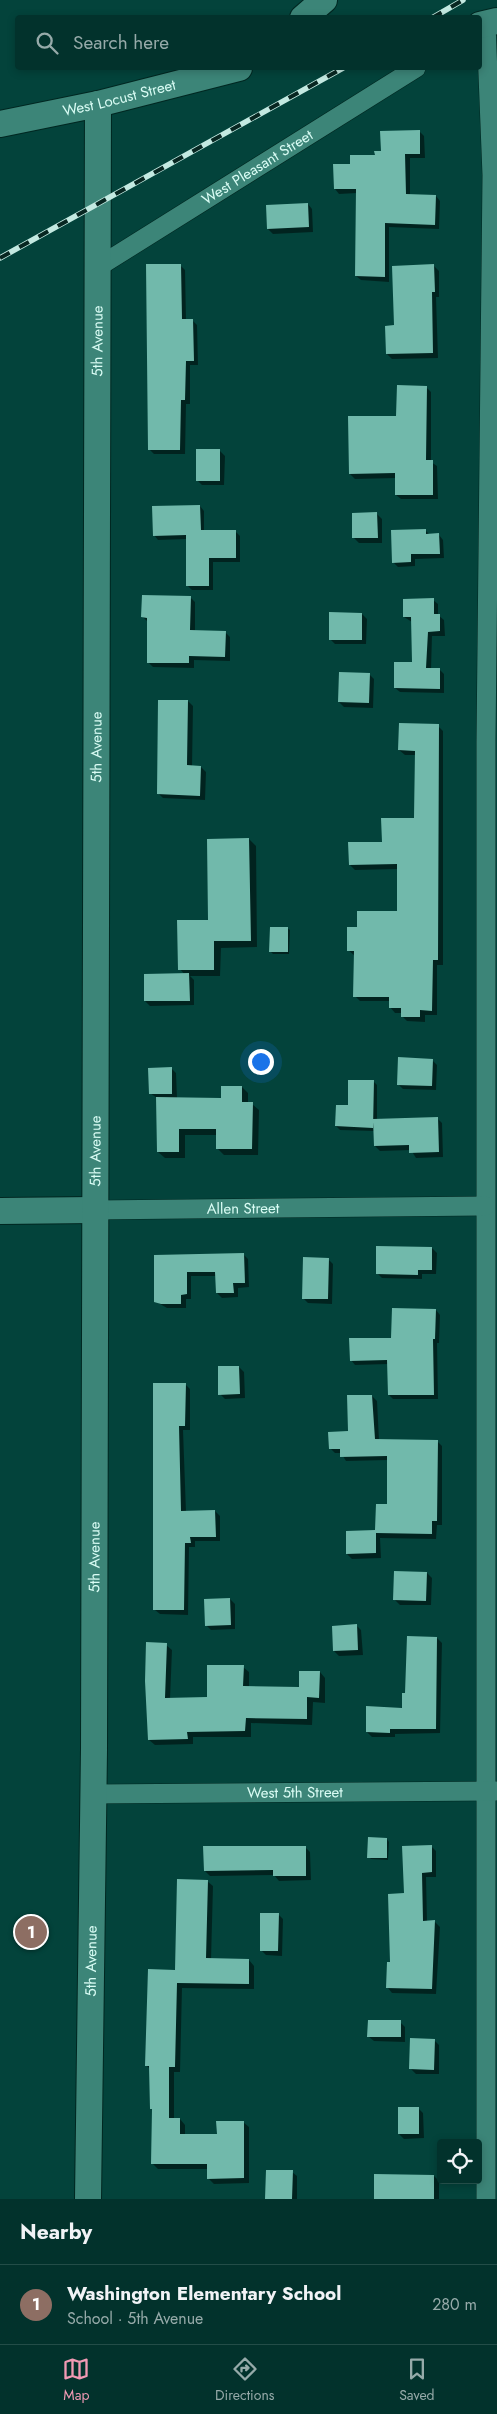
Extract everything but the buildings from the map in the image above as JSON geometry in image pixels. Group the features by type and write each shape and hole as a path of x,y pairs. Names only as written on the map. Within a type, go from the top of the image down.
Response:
{"street":[{"path":"306,15 324,0"},
{"path":"485,24 492,175 486,741 485,1206 491,1262 491,1791 486,2199"},
{"name":"West Locust Street","path":"0,124 98,104 231,70"},
{"name":"West Pleasant Street","path":"98,267 413,70"},
{"name":"5th Avenue","path":"88,2199 93,1794 98,104"},
{"name":"Allen Street","path":"0,1211 485,1206"},
{"name":"West 5th Street","path":"93,1794 491,1791"}],"railway":[{"path":"437,15 463,0"},
{"path":"0,258 339,70"}],"place":[{"name":"Washington Elementary School","path":"31,1932"}]}
